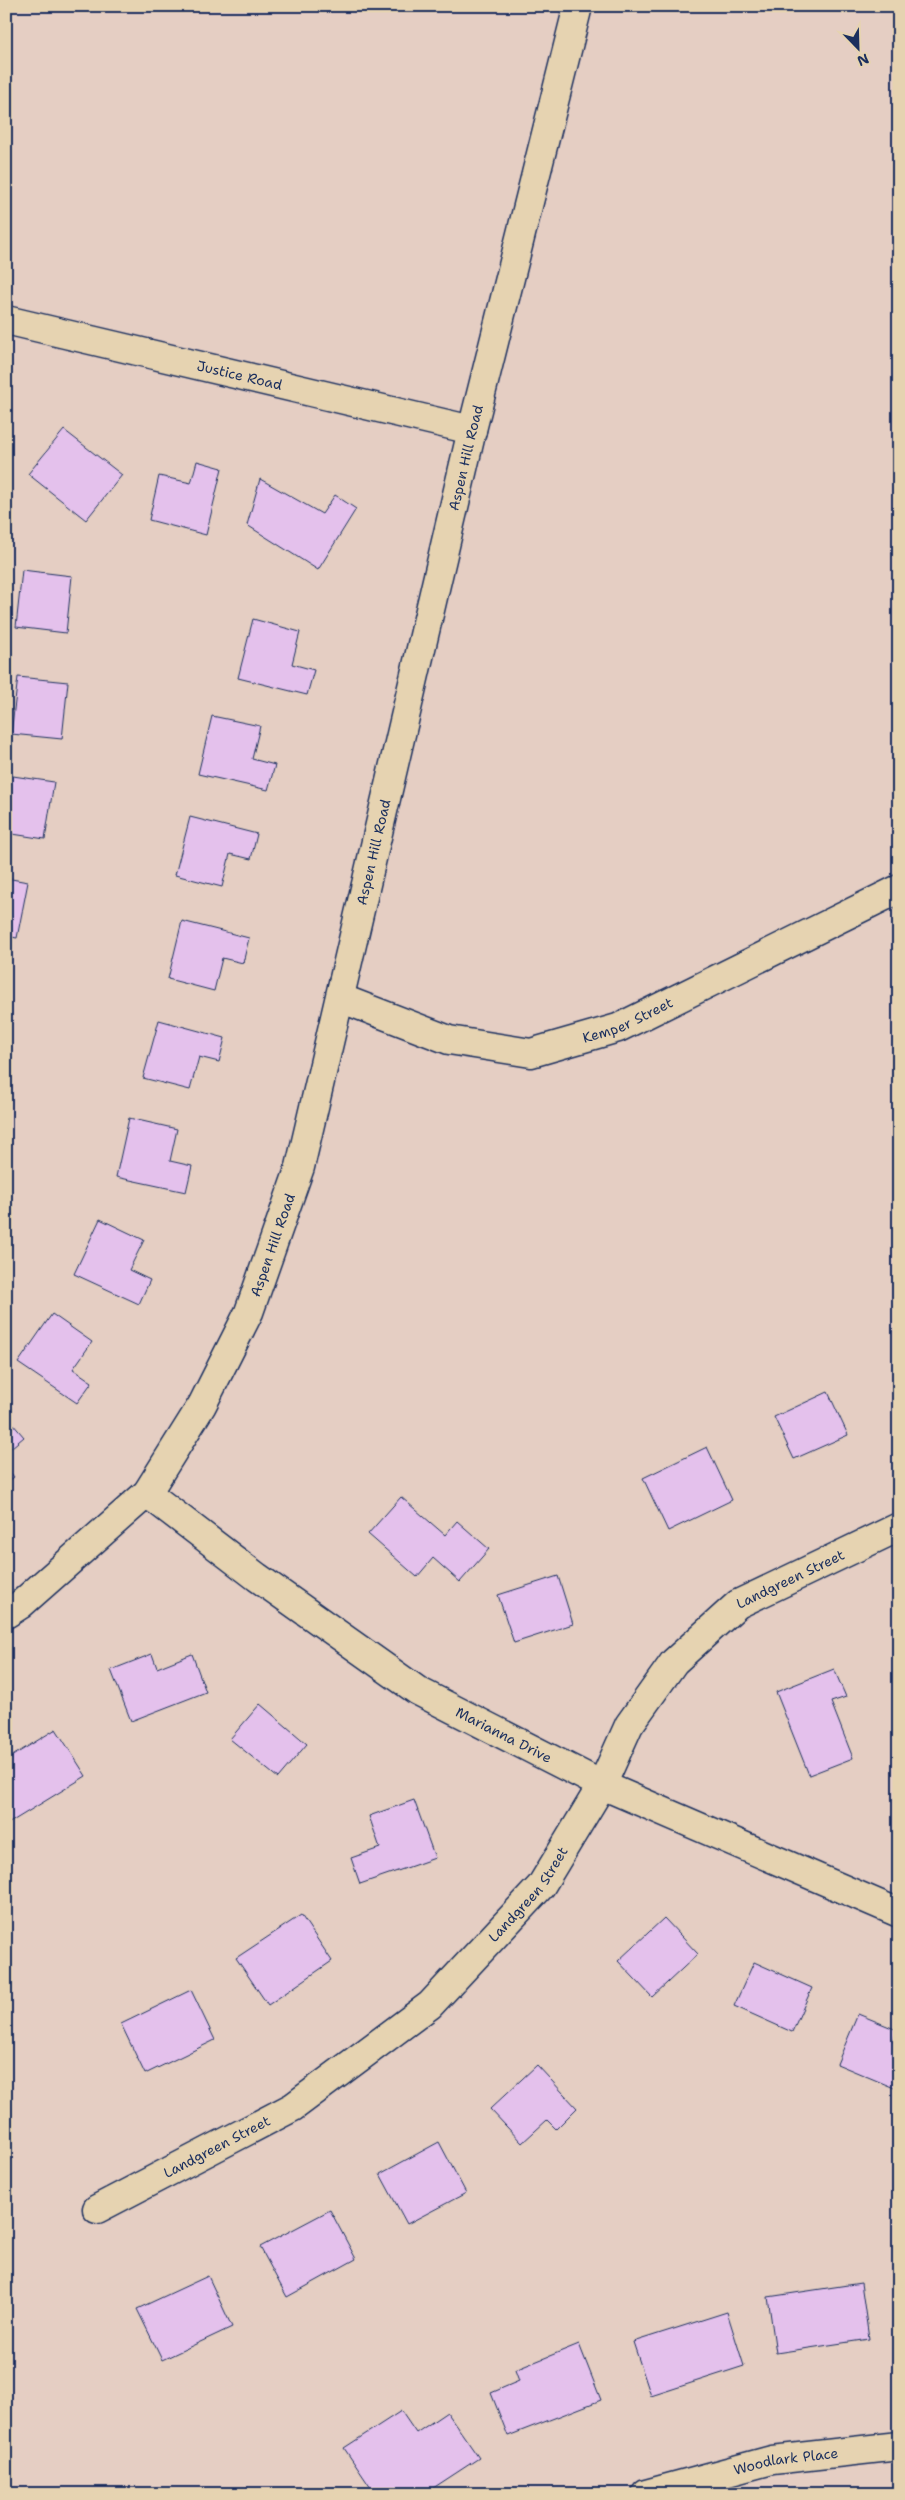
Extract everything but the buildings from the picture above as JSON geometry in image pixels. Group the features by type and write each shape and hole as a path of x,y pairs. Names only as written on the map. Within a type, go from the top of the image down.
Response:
{"street":[{"name":"Aspen Hill Road","path":"6,1614 20,1605 146,1493 202,1406 248,1312 300,1167 472,430 578,6"},
{"name":"Justice Road","path":"6,320 472,430"},
{"name":"Kemper Street","path":"340,998 449,1040 531,1053 618,1028 899,889"},
{"name":"Marianna Drive","path":"146,1493 257,1577 418,1691 602,1785 899,1913"},
{"name":"Landgreen Street","path":"97,2209 293,2107 430,2004 540,1886 602,1785 629,1725 674,1662 738,1604 899,1527"},
{"name":"Woodlark Place","path":"646,2494 772,2460 899,2446"}]}
